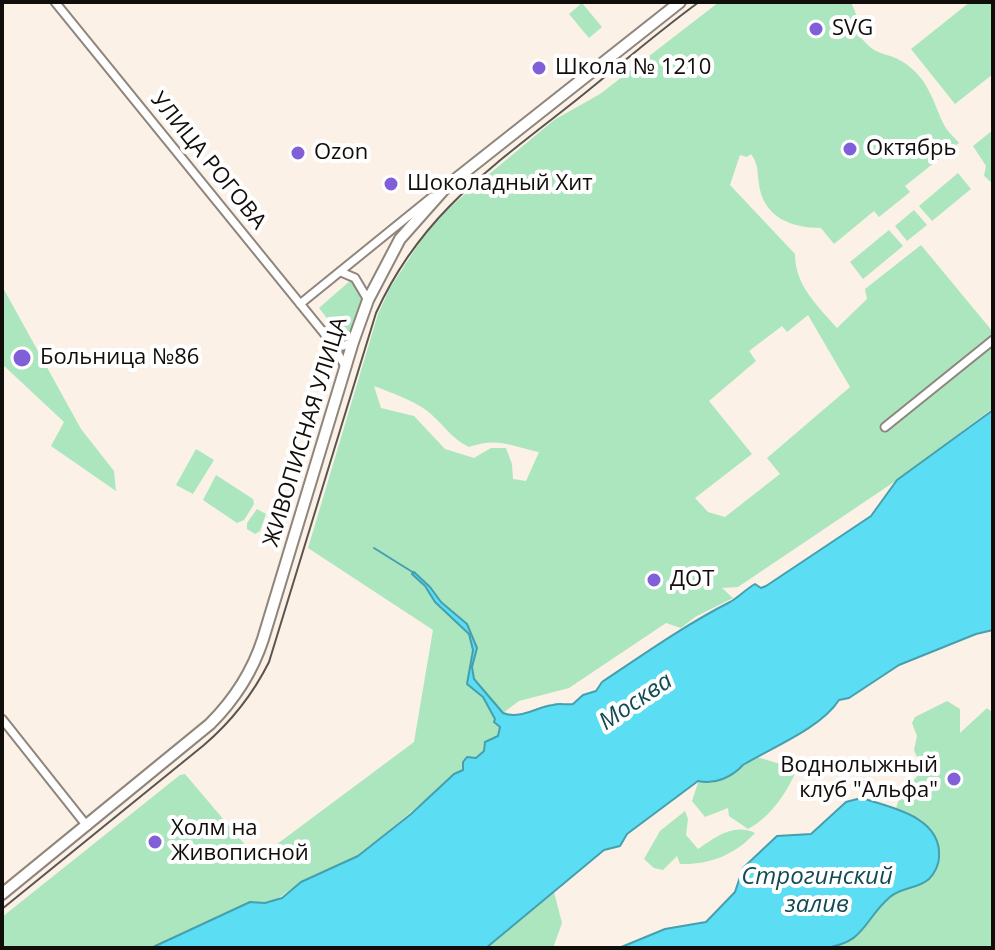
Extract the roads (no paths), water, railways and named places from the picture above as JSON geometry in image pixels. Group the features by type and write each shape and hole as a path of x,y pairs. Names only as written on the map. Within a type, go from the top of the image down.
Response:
{"street":[{"name":"УЛИЦА РОГОВА","path":"55,2 332,343 346,368"},
{"name":"ЖИВОПИСНАЯ УЛИЦА","path":"2,894 210,724 245,682 263,639 353,342 368,300 400,239 447,186 680,2"},
{"path":"300,304 447,186"},
{"path":"340,272 356,278 368,300"},
{"path":"885,427 993,340"},
{"path":"332,343 343,346 353,342"},
{"path":"2,719 87,826"}],"water":[{"name":"Москва","path":"993,410 993,630 899,665 849,698 839,700 809,728 734,773 717,781 698,781 627,834 620,846 604,850 486,948 151,948 250,902 265,903 282,898 301,882 358,856 411,814 454,774 463,770 467,757 476,758 484,751 485,742 498,736 500,727 494,722 483,697 467,684 473,650 469,634 435,602 425,586 412,574 414,572 441,602 467,624 477,648 472,667 474,679 503,713 516,715 555,704 573,704 681,630 755,584 761,588 766,586 871,516 897,480"},
{"name":"Строгинский залив","path":"861,798 900,810 924,823 938,843 939,860 929,879 890,897 863,929 848,941 824,948 619,948 665,929 706,922 735,892 743,868 777,836 811,834 846,802"}],"waterway":[{"path":"374,548 414,573"}],"tram line":[{"path":"2,909 204,745 224,727 256,686 269,662 376,313 413,249 435,221 485,173 699,2"}],"place":[{"name":"SVG","path":"816,29"},
{"name":"Школа № 1210","path":"539,68"},
{"name":"Октябрь","path":"850,149"},
{"name":"Ozon","path":"298,153"},
{"name":"Шоколадный Хит","path":"391,184"},
{"name":"Больница №86","path":"22,358"},
{"name":"ДОТ","path":"654,580"},
{"name":"Воднолыжный клуб \"Альфа\"","path":"954,779"},
{"name":"Холм на Живописной","path":"155,842"}]}
